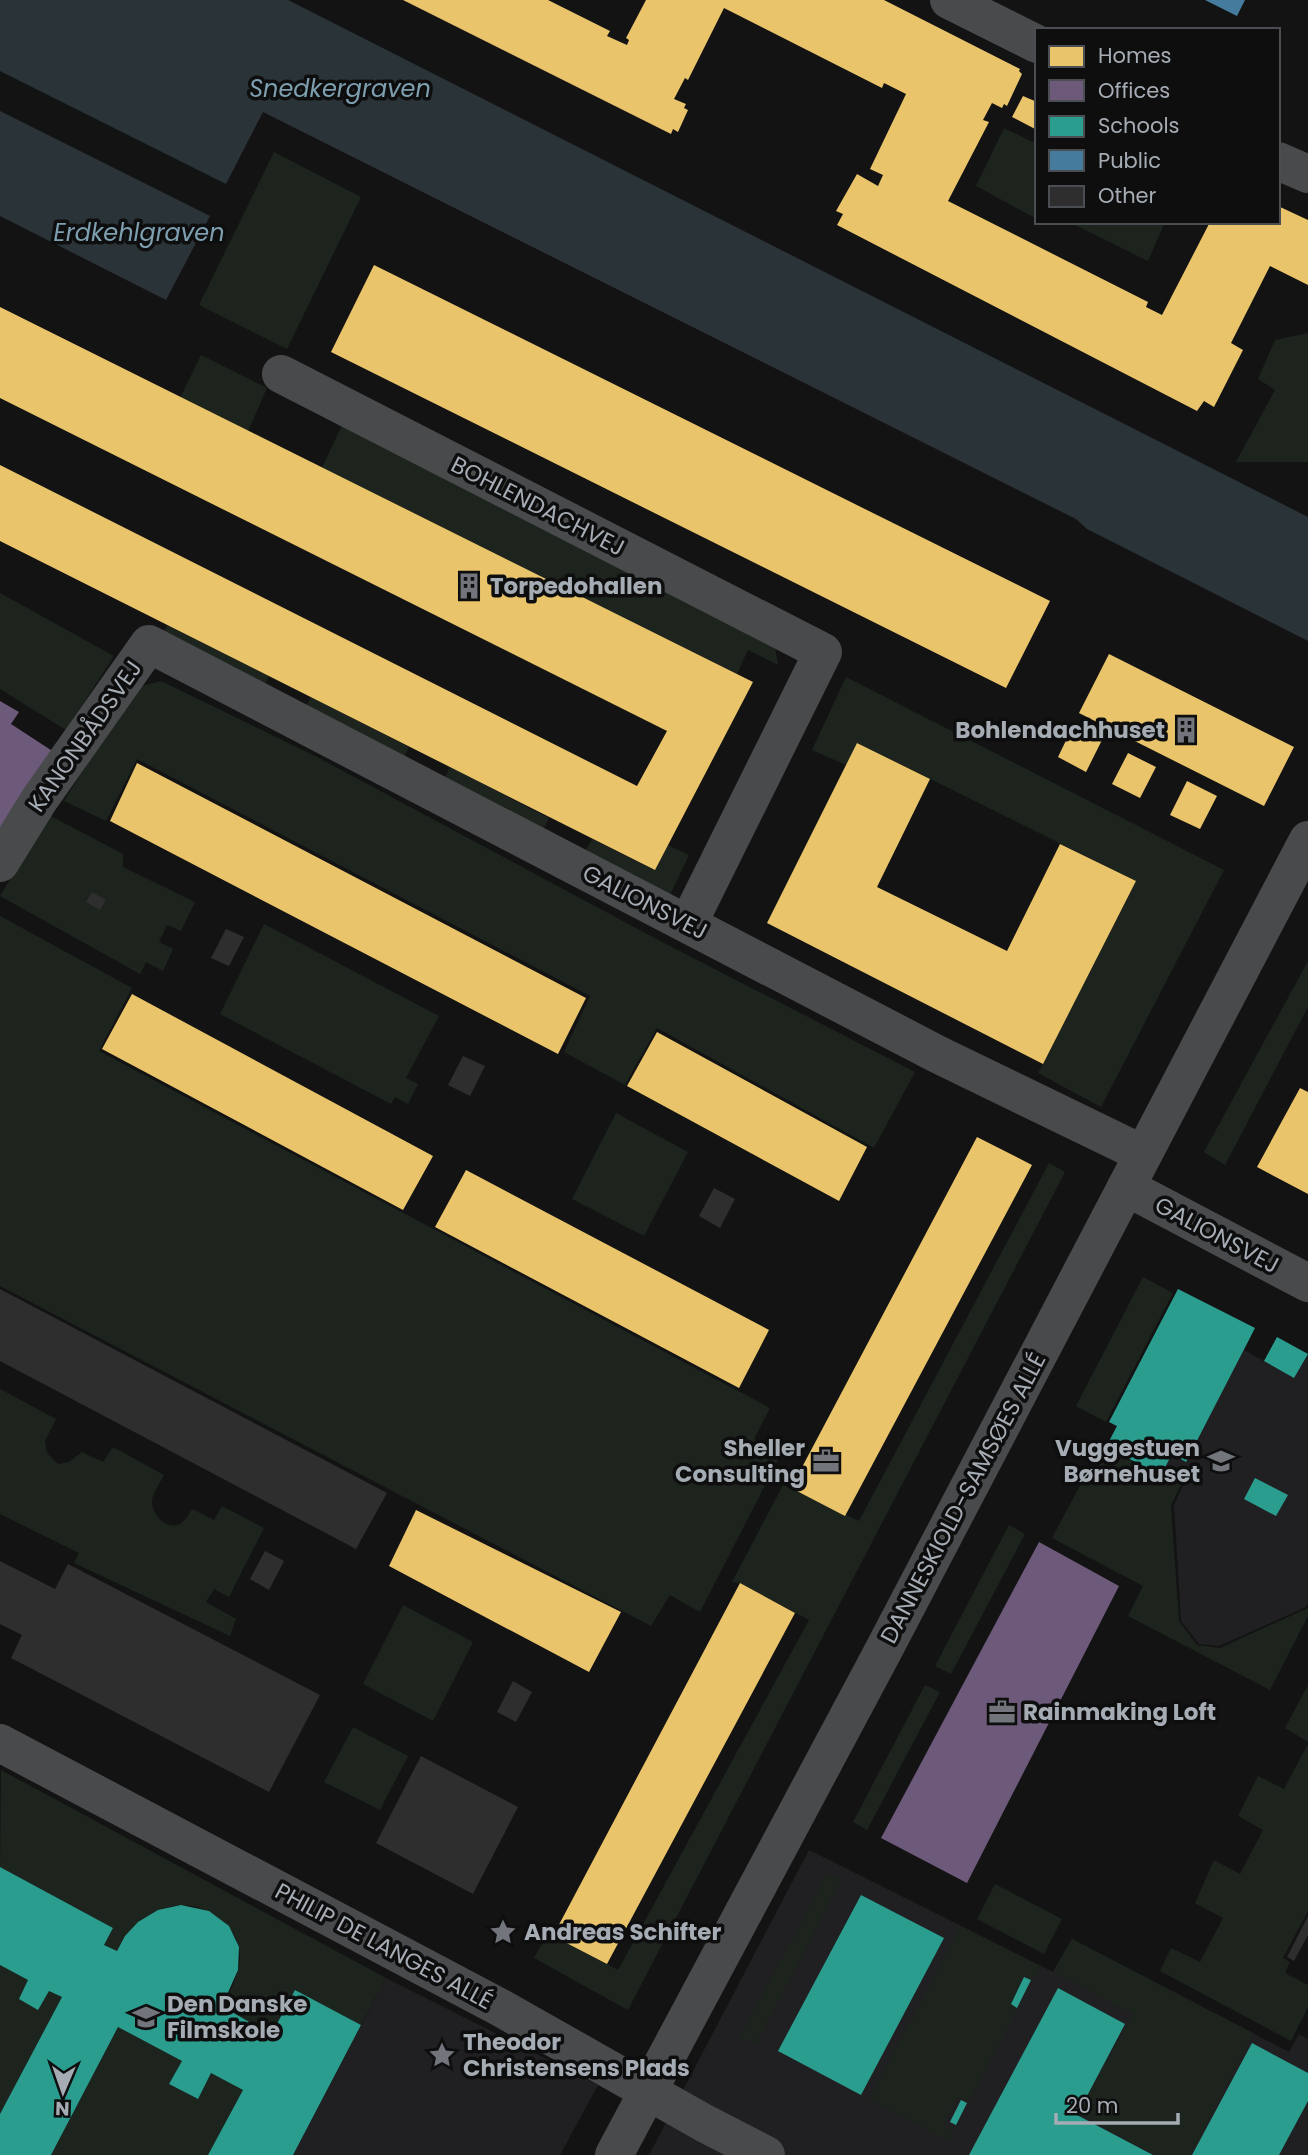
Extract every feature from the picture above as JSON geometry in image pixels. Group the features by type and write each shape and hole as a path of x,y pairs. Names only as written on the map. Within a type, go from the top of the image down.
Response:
{"street":[{"path":"948,0 1035,43"},
{"path":"1280,162 1308,174"},
{"name":"BOHLENDACHVEJ","path":"281,374 823,652 688,924"},
{"name":"GALIONSVEJ","path":"149,644 937,1054 1135,1170 1308,1283"},
{"name":"KANONBÅDSVEJ","path":"0,863 39,800 149,644"},
{"name":"DANNESKIOLD-SAMSØES ALLÉ","path":"614,2155 887,1643 1308,840"},
{"name":"PHILIP DE LANGES ALLÉ","path":"0,1743 501,2008 766,2155"}],"shaded area":[{"path":"1004,128 1035,143 1035,218 976,186"},
{"path":"274,152 361,197 287,349 199,305"},
{"path":"1073,224 1164,224 1148,261"},
{"path":"1308,333 1308,462 1236,462 1275,390 1258,379 1275,340"},
{"path":"201,355 267,388 248,431 180,398"},
{"path":"342,425 775,647 778,665 748,650 737,674 322,468"},
{"path":"0,593 114,656 66,730 0,689"},
{"path":"167,625 269,676 260,695 158,645"},
{"path":"846,677 1224,870 1101,1107 1038,1073 1136,881 858,743 846,765 812,750"},
{"path":"161,681 317,757 664,943 915,1072 874,1148 657,1028 625,1085 564,1052 590,996 137,759 106,821 64,801 135,688"},
{"path":"311,697 409,747 399,766 301,717"},
{"path":"450,767 549,818 539,838 440,787"},
{"path":"49,815 123,854 123,867 195,902 181,931 167,925 159,942 173,949 163,971 146,962 140,974 0,896"},
{"path":"592,839 654,870 668,845 689,855 668,899 582,857"},
{"path":"0,916 132,988 99,1051 770,1408 754,1439 781,1454 700,1612 670,1595 651,1626 0,1286"},
{"path":"264,924 439,1016 406,1078 418,1084 408,1104 395,1097 391,1104 220,1014"},
{"path":"1308,961 1308,1007 1225,1165 1204,1152"},
{"path":"616,1113 688,1152 644,1236 572,1199"},
{"path":"1049,1163 1065,1172 628,2010 534,1958 548,1933 618,1970 809,1620 740,1583 732,1582 783,1485 859,1521"},
{"path":"1143,1277 1173,1293 1106,1422 1076,1406"},
{"name":"Vuggestuen Børnehuset","path":"1178,1289 1255,1328 1244,1350 1294,1378 1308,1354 1308,1603 1306,1607 1219,1646 1199,1644 1181,1621 1174,1505 1183,1485 1106,1447 1117,1427 1109,1422"},
{"path":"0,1389 56,1419 45,1441 47,1453 58,1464 69,1462 82,1452 103,1462 113,1447 164,1475 152,1501 156,1515 163,1522 180,1524 192,1509 214,1520 222,1506 264,1528 229,1597 214,1589 206,1602 236,1619 230,1636 74,1563 79,1553 0,1514"},
{"path":"1101,1446 1181,1485 1171,1505 1179,1621 1197,1645 1220,1648 1308,1608 1308,1616 1270,1690 1128,1616 1143,1586 1052,1538"},
{"path":"1009,1525 1025,1534 951,1674 935,1666"},
{"path":"403,1605 473,1642 433,1721 363,1684"},
{"path":"925,1685 940,1692 867,1830 853,1822"},
{"path":"1308,1685 1308,1742 1285,1728"},
{"path":"353,1727 408,1756 380,1810 324,1782"},
{"path":"1308,1744 1308,1911 1283,1958 1290,1962 1285,1973 1308,1985 1308,2007 1291,2041 1160,1971 1171,1948 1200,1962 1223,1918 1195,1903 1214,1860 1240,1874 1263,1830 1238,1816 1258,1776 1284,1789"},
{"path":"1,1770 386,1978 361,2025 295,1991 271,2035 222,2006 236,1977 240,1953 229,1928 201,1908 173,1906 159,1911 135,1927 117,1951 104,1945 113,1928 0,1867"},
{"path":"809,1850 1053,1972 1072,1939 1289,2052 1299,2034 1308,2039 1308,2155 649,2155"},
{"path":"828,1873 841,1880 756,2044 740,2036"},
{"path":"995,1884 1062,1919 1044,1954 977,1919"},
{"path":"961,1926 1040,1966 1033,1980 1024,1976 1010,2004 1018,2009 968,2102 958,2097 943,2126 953,2131 948,2141 869,2099"},
{"path":"1072,1939 1253,2033 1191,2155 1155,2155 1078,2114 1133,2014 1053,1972"},
{"path":"0,1965 28,1980 38,2009 49,1991 62,1997 0,2114"},
{"name":"Theodor Christensens Plads","path":"386,1978 598,2085 560,2155 293,2155"},
{"path":"118,2027 182,2061 169,2084 197,2099 211,2073 243,2090 208,2155 51,2155"}],"water":[{"name":"Snedkergraven","path":"0,0 288,0 1308,517 1308,641 1087,529 1076,519 263,112 226,184 0,71"},
{"name":"Erdkehlgraven","path":"0,111 210,216 166,300 0,216"}],"building: Homes":[{"path":"403,0 548,0 610,31 607,36 627,45 629,40 626,38 646,0 884,0 1020,69 1022,74 1007,106 1004,104 1002,108 992,103 983,120 989,122 948,201 1148,302 1146,307 1162,315 1209,224 1280,224 1280,207 1308,220 1308,285 1270,266 1231,343 1243,350 1214,407 1204,401 1197,411 837,225 843,214 836,211 857,174 878,186 883,175 870,169 906,94 884,83 882,88 724,8 688,80 685,78 674,99 686,104 684,108 688,110 678,132 673,129 671,134"},
{"path":"1023,96 1035,101 1035,129 1012,117"},
{"path":"374,265 1050,601 1006,688 331,352"},
{"name":"Torpedohallen","path":"0,307 753,682 655,870 0,541 0,465 637,786 667,731 0,398"},
{"name":"Bohlendachhuset","path":"1109,654 1294,747 1264,806 1079,713"},
{"path":"1074,724 1103,738 1086,772 1058,757"},
{"path":"857,743 930,779 877,887 1007,951 1060,844 1136,881 1043,1064 767,923"},
{"path":"1128,753 1156,767 1140,798 1112,784"},
{"path":"137,763 586,998 558,1054 110,821"},
{"path":"1187,781 1217,796 1200,829 1170,815"},
{"path":"132,994 433,1156 403,1210 102,1049"},
{"path":"657,1032 867,1147 839,1201 627,1086"},
{"path":"1300,1088 1308,1092 1308,1194 1257,1167"},
{"path":"977,1137 1032,1165 845,1516 791,1488"},
{"path":"466,1170 769,1330 739,1388 435,1227"},
{"path":"416,1510 621,1612 589,1672 389,1566"},
{"path":"740,1583 795,1613 607,1964 553,1936"}],"building: Offices":[{"path":"0,701 19,712 11,724 57,754 0,839"},
{"name":"Rainmaking Loft","path":"1039,1542 1119,1586 967,1883 881,1838"}],"building: Schools":[{"path":"1178,1289 1255,1328 1186,1462 1172,1454 1161,1475 1106,1447 1117,1426 1109,1422"},
{"path":"1277,1337 1308,1354 1294,1378 1264,1361"},
{"path":"1255,1478 1288,1495 1276,1516 1244,1499"},
{"name":"Den Danske Filmskole","path":"0,1867 113,1928 104,1945 117,1951 125,1936 138,1922 158,1910 181,1905 209,1911 229,1926 239,1947 238,1970 222,2006 271,2035 295,1990 361,2025 293,2155 208,2155 243,2090 211,2073 198,2099 169,2084 182,2061 118,2027 51,2155 0,2155 0,2114 62,1997 49,1991 38,2010 19,1999 28,1980 0,1965"},
{"path":"861,1895 944,1938 861,2095 778,2051"},
{"path":"1024,1977 1031,1980 1017,2008 1011,2004"},
{"path":"1058,1988 1125,2024 1077,2115 1153,2155 969,2155"},
{"path":"1252,2043 1308,2073 1308,2101 1279,2155 1192,2155"},
{"path":"961,2100 967,2103 956,2125 950,2122"}],"building: Public":[{"path":"1205,0 1245,0 1237,16"}],"building: Other":[{"path":"92,892 106,900 100,910 86,902"},
{"path":"226,929 244,937 229,966 211,958"},
{"path":"463,1056 485,1066 470,1096 448,1085"},
{"path":"714,1188 735,1199 720,1228 699,1216"},
{"path":"0,1289 387,1493 356,1549 0,1361"},
{"path":"265,1551 284,1561 269,1590 250,1579"},
{"path":"0,1561 55,1589 68,1564 320,1695 269,1792 11,1658 22,1635 0,1624"},
{"path":"513,1681 532,1692 516,1722 497,1712"},
{"path":"421,1756 518,1807 473,1894 376,1843"},
{"path":"1308,1916 1308,1935 1294,1961 1287,1957"}],"place":[{"name":"Torpedohallen","path":"469,586"},
{"name":"Bohlendachhuset","path":"1186,730"},
{"name":"Sheller Consulting","path":"826,1461"},
{"name":"Vuggestuen Børnehuset","path":"1221,1461"},
{"name":"Rainmaking Loft","path":"1002,1712"},
{"name":"Andreas Schifter","path":"503,1932"},
{"name":"Den Danske Filmskole","path":"146,2017"},
{"name":"Theodor Christensens Plads","path":"442,2055"}]}
